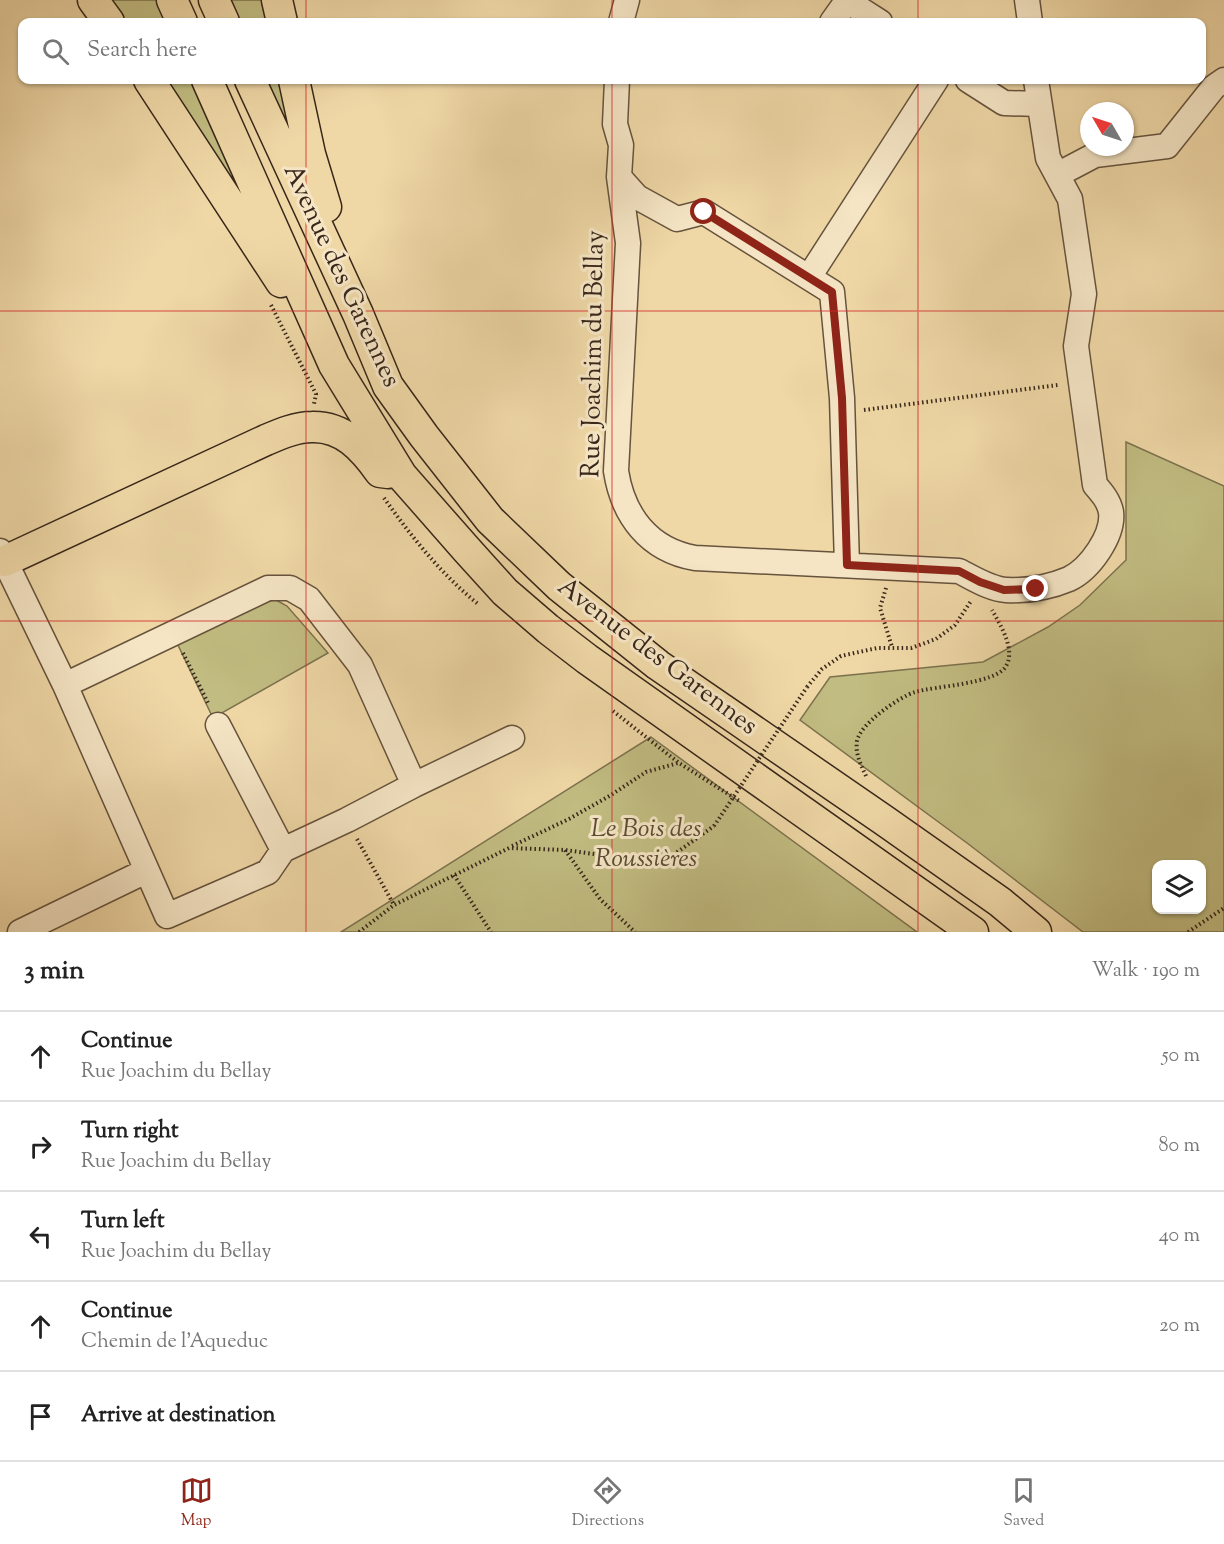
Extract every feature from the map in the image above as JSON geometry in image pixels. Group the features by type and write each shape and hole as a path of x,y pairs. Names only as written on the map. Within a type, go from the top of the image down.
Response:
{"main road":[{"path":"93,0 106,18"},
{"path":"172,0 180,18"},
{"path":"214,0 222,18"},
{"path":"277,0 281,18"},
{"path":"151,84 334,365"},
{"name":"Avenue des Garennes","path":"209,84 334,365 402,476 467,550 506,592 587,659 973,932"},
{"name":"Avenue des Garennes","path":"252,84 358,314 388,386 490,520 559,586 658,665 1000,902 1036,932"},
{"path":"295,84 310,154 336,240 349,271 358,314"},
{"path":"2,559 266,440 310,427 324,428 350,438 364,451 380,472 402,476"}],"street":[{"path":"622,18 627,0"},
{"path":"1027,0 1029,18"},
{"path":"835,18 847,1 874,18"},
{"path":"1057,176 1095,155 1167,146 1214,87 1224,80"},
{"name":"Rue Joachim du Bellay","path":"617,84 615,124 621,145 619,177 628,243 616,471 619,489 631,516 653,540 666,549 695,558 959,571 980,582 1004,590 1036,589 1071,578 1091,561 1108,536 1111,512 1106,497 1095,485 1076,346 1084,294 1070,199 1048,158 1036,84"},
{"path":"809,277 933,84"},
{"path":"974,84 1004,103 1039,104"},
{"path":"619,177 637,197 677,219 704,212 832,292 842,413 847,565"},
{"path":"2,559 65,685 167,916 268,872 283,850 512,738"},
{"path":"65,685 267,588 290,588 309,598 360,665 414,785"},
{"path":"218,725 283,850"},
{"path":"20,932 146,871"}],"path":[{"path":"842,413 1081,382"},
{"path":"892,567 880,608 892,647"},
{"path":"509,848 565,850 623,858 673,855 714,826 807,687 822,669 841,656 877,648 911,648 936,639 955,625 969,605 980,582"},
{"path":"860,776 869,783 858,760 857,740 867,724 886,708 914,692 996,675 1006,666 1009,653 1004,631 983,597 980,582"},
{"path":"173,633 199,682 218,725"},
{"path":"359,932 394,905 569,819 646,772 679,763 605,705"},
{"path":"775,715 784,722"},
{"path":"348,820 394,905"},
{"path":"565,850 600,899 635,932"},
{"path":"454,875 491,932"},
{"path":"1188,932 1224,909"}],"green space":[{"path":"103,0 158,0 167,18 116,18"},
{"path":"229,0 265,0 272,18 237,18"},
{"path":"161,84 197,84 249,207"},
{"path":"267,84 284,84 294,143"},
{"path":"1126,442 1224,486 1224,932 1083,932 800,720 830,677 983,662 1048,627 1080,605 1126,560"},
{"path":"276,600 287,606 328,653 213,718 177,643 262,602"},
{"name":"Le Bois des Roussières","path":"651,737 917,932 341,932"}],"route":[{"path":"704,212 832,292 842,398 847,565 959,571 980,582 1004,590 1036,589"}]}
